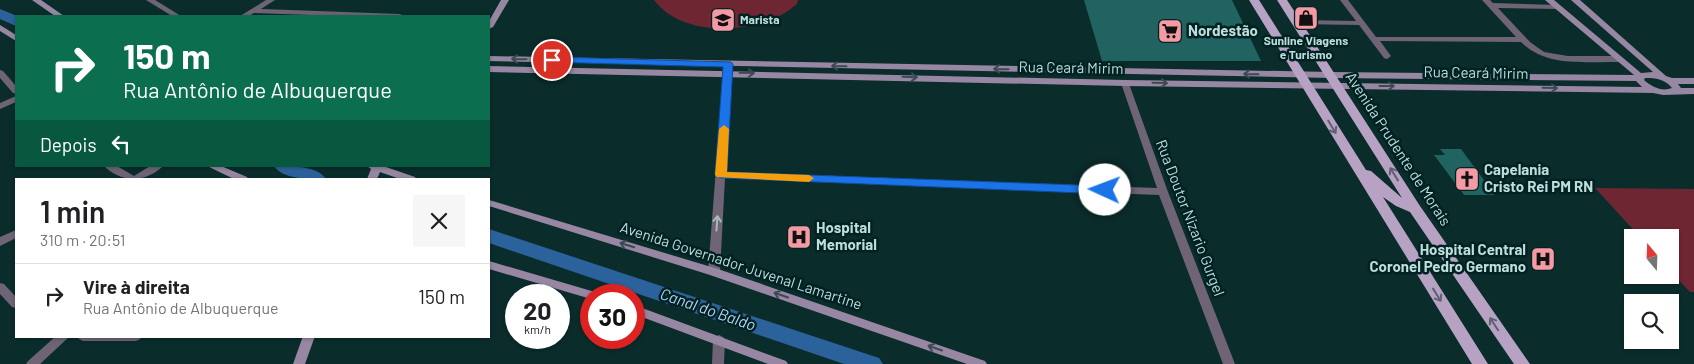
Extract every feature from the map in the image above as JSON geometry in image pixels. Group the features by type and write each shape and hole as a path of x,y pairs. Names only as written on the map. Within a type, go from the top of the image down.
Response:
{"main road":[{"path":"1254,0 1480,364"},
{"name":"Avenida Prudente de Morais","path":"1282,0 1415,209 1522,364"},
{"path":"1347,152 1390,198 1400,205 1415,209"}],"street":[{"path":"36,0 58,15"},
{"path":"150,0 175,15"},
{"path":"246,15 271,0"},
{"path":"490,22 505,0"},
{"path":"1344,0 1387,56"},
{"path":"1549,0 1619,59 1640,78 1642,84 1653,90"},
{"path":"1575,0 1676,86 1676,91 1694,91"},
{"path":"1489,2 1557,7"},
{"path":"1489,2 1525,40 1538,52 1547,56 1619,59"},
{"path":"253,11 371,15"},
{"path":"1297,22 1361,23"},
{"path":"0,26 15,38"},
{"path":"1374,39 1525,40"},
{"name":"Rua Ceará Mirim","path":"490,59 1125,83 1304,80"},
{"path":"714,272 728,68"},
{"name":"Rua Ceará Mirim","path":"490,69 728,68 1304,80 1676,91"},
{"path":"0,73 15,90"},
{"name":"Rua Ceará Mirim","path":"1335,81 1640,78 1647,74 1667,79"},
{"path":"1667,79 1694,81"},
{"name":"Rua Doutor Nizario Gurgel","path":"1125,83 1163,192 1229,364"},
{"path":"0,106 15,98"},
{"path":"111,167 132,178"},
{"path":"136,178 156,167"},
{"path":"214,167 241,178"},
{"path":"375,167 408,178"},
{"path":"721,175 1163,192"},
{"name":"Avenida Governador Juvenal Lamartine","path":"490,203 714,272 981,364"},
{"path":"0,242 15,234"},
{"path":"490,265 580,292"},
{"path":"0,287 15,303"},
{"path":"645,313 777,363"},
{"path":"32,364 62,338"},
{"path":"299,364 308,338"},
{"path":"718,364 719,340"}],"shaded area":[{"path":"654,0 798,0 797,4 781,15 766,21 749,26 714,28 696,26 680,20 666,12"},
{"path":"1595,188 1694,189 1694,292 1690,292 1679,280 1679,229 1633,229"}],"building":[{"name":"Nordestão","path":"1084,0 1232,0 1261,61 1102,61"},
{"name":"Capelania Cristo Rei PM RN","path":"1440,149 1461,149 1495,195 1464,195 1434,155 1445,155"}],"waterway":[{"name":"Canal do Baldo","path":"0,13 15,21"},
{"name":"Canal do Baldo","path":"286,167 314,178"},
{"name":"Canal do Baldo","path":"490,236 871,364"}],"slow traffic":[{"path":"724,129 721,175 809,178"}],"place":[{"name":"Sunline Viagens e Turismo","path":"1306,18"},
{"name":"Marista","path":"723,20"},
{"name":"Nordestão","path":"1170,31"},
{"name":"Capelania Cristo Rei PM RN","path":"1467,179"},
{"name":"Hospital Memorial","path":"799,237"},
{"name":"Hospital Central Coronel Pedro Germano","path":"1543,259"}],"route":[{"path":"552,60 728,64 721,175 1105,190"}]}
